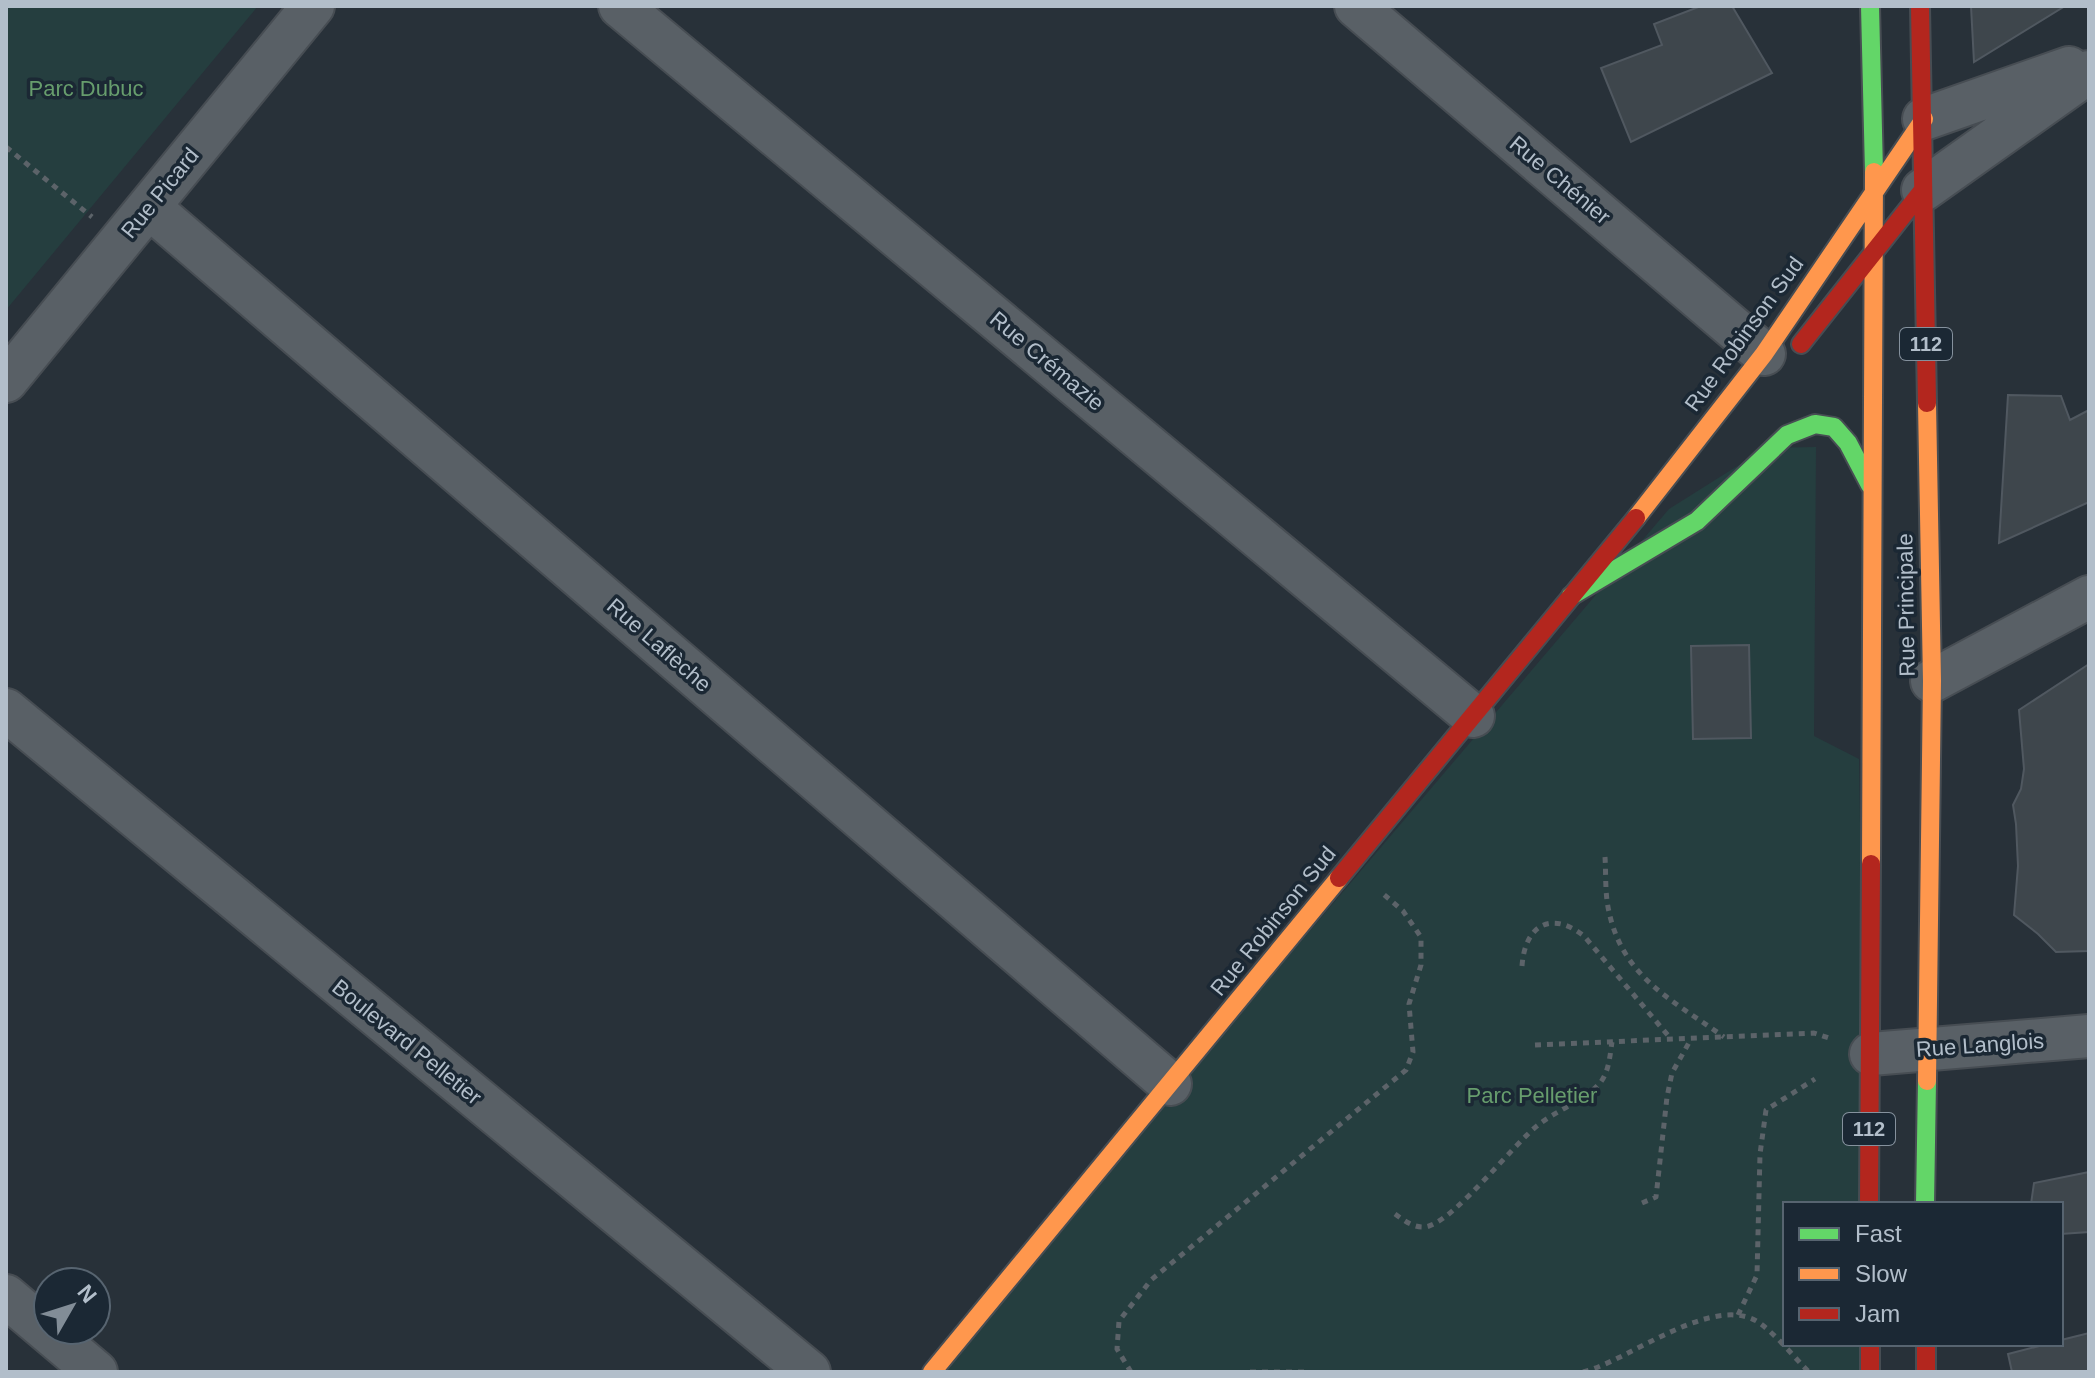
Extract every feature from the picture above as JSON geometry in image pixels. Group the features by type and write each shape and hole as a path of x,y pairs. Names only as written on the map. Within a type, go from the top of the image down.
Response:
{"main road":[{"name":"Rue Principale","path":"1869,1202 1871,255 1874,194 1870,6"},
{"name":"Rue Principale","path":"1920,6 1932,681 1925,1202"},
{"name":"Rue Robinson Sud","path":"1650,501 1773,365 1799,305 1826,260 1924,119"},
{"name":"Rue Robinson Sud","path":"932,1372 1650,501 1773,365 1829,311 1923,190"},
{"path":"1571,596 1697,521 1787,435 1815,424 1834,427 1848,443 1871,487"},
{"path":"1870,1346 1870,1372"},
{"path":"1926,1346 1926,1372"}],"street":[{"name":"Rue Picard","path":"6,381 313,6"},
{"name":"Rue Crémazie","path":"620,6 1473,716"},
{"name":"Rue Chénier","path":"1356,6 1773,365"},
{"path":"1924,119 2089,61"},
{"path":"1923,190 2089,72"},
{"name":"Rue Laflèche","path":"149,207 1170,1084"},
{"path":"1932,681 2089,597"},
{"name":"Boulevard Pelletier","path":"6,710 809,1372"},
{"name":"Rue Langlois","path":"1871,1054 2089,1036"},
{"path":"6,1296 96,1372"}],"path":[{"path":"6,147 121,240"},
{"path":"1605,857 1608,907 1630,963 1650,984 1724,1037"},
{"path":"1131,1372 1117,1349 1119,1321 1151,1280 1406,1070 1413,1052 1409,1004 1421,965 1421,937 1403,911 1350,865"},
{"path":"1522,966 1523,947 1530,934 1556,922 1571,926 1584,936 1671,1039"},
{"path":"1535,1045 1814,1033 1871,1054"},
{"path":"1642,1203 1656,1197 1672,1073 1691,1038"},
{"path":"1395,1214 1412,1226 1429,1226 1457,1206 1532,1130 1600,1083 1607,1071 1612,1042"},
{"path":"1738,1315 1757,1275 1760,1154 1766,1110 1815,1079"},
{"path":"1583,1372 1602,1367 1705,1318 1738,1315 1759,1322 1809,1372"},
{"path":"1250,1372 1307,1372"}],"green space":[{"name":"Parc Dubuc","path":"6,6 258,6 6,310"},
{"name":"Parc Pelletier","path":"1816,447 1814,736 1859,759 1866,1202 1783,1202 1783,1346 1868,1346 1869,1372 934,1372 1669,509 1766,448"}],"building":[{"path":"1701,6 1732,6 1772,73 1631,142 1601,68 1662,45 1654,24"},
{"path":"1971,6 2065,6 1974,62"},
{"path":"2008,395 2061,396 2070,420 2089,410 2089,502 1999,543"},
{"path":"1749,645 1751,738 1693,739 1691,646"},
{"path":"2089,664 2089,951 2056,952 2014,915 2018,866 2013,805 2021,789 2024,769 2019,710"},
{"path":"2089,1172 2089,1232 2063,1234 2063,1202 2031,1202 2034,1183"},
{"path":"2089,1333 2089,1372 2012,1372 2008,1354 2039,1346 2063,1346 2063,1340"}],"traffic: fast":[{"path":"1870,6 1874,172"},
{"path":"1571,596 1697,521 1787,435 1815,424 1834,427 1848,443 1870,485"},
{"path":"1925,1202 1927,1081"}],"traffic: slow":[{"path":"1636,518 1764,354 1924,119"},
{"path":"1871,864 1874,172"},
{"path":"1927,403 1932,681 1927,1081"},
{"path":"932,1372 1339,878"}],"traffic: jam":[{"path":"1920,6 1927,403"},
{"path":"1801,344 1923,190"},
{"path":"1339,878 1636,518"},
{"path":"1869,1202 1871,864"},
{"path":"1870,1346 1870,1372"},
{"path":"1926,1346 1926,1372"}]}
